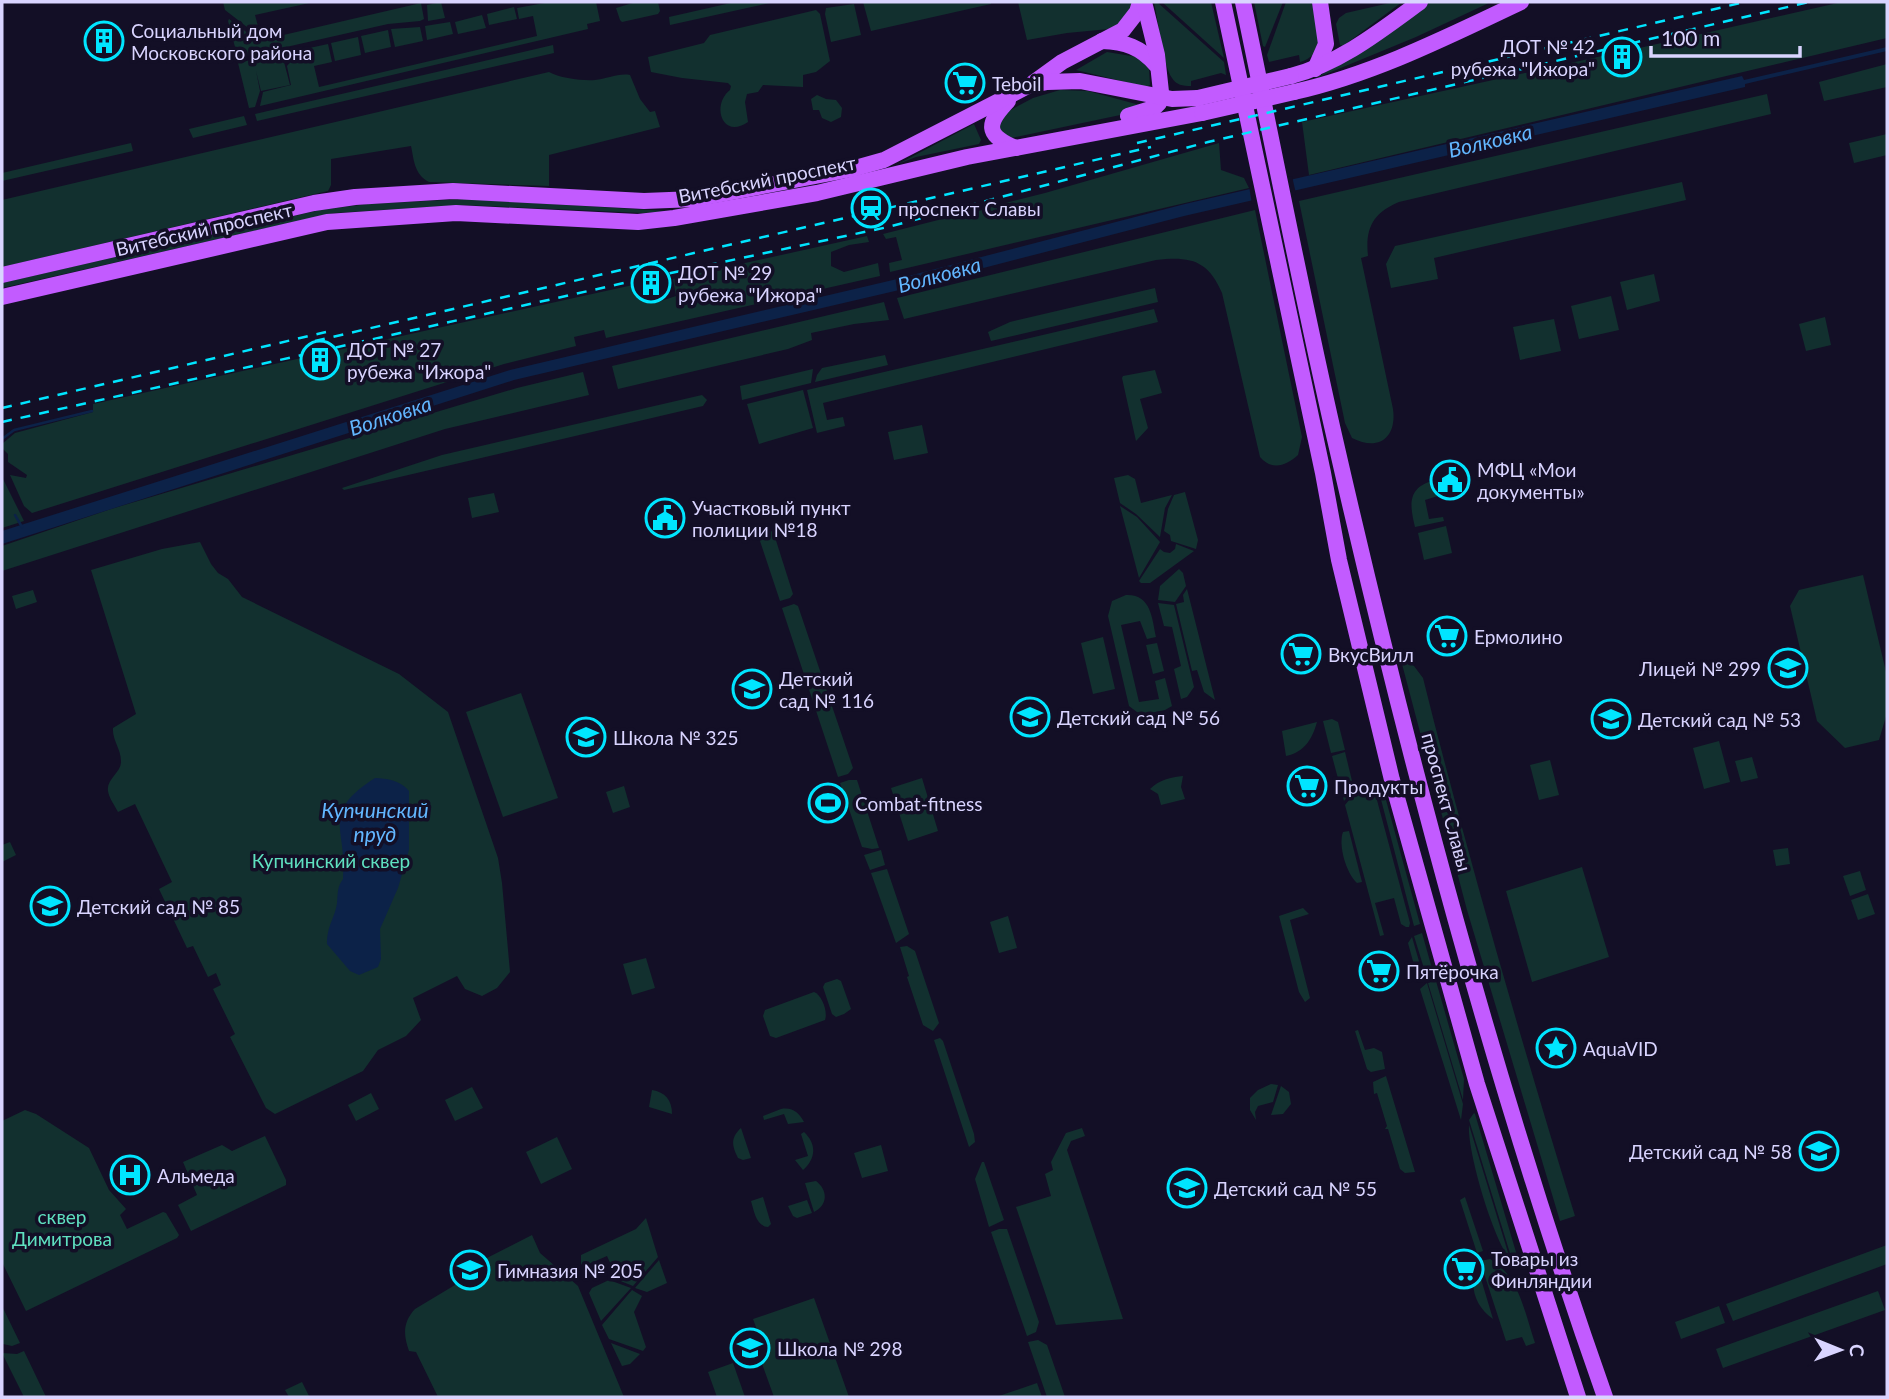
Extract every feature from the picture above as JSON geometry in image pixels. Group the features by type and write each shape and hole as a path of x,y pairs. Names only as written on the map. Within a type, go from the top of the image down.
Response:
{"main road":[{"path":"1016,148 996,137 991,123 996,113 1021,90 1062,62 1128,25 1142,2"},
{"path":"1080,135 1152,109 1159,103 1157,55 1142,2"},
{"path":"1223,2 1339,560 1392,780 1477,1084 1578,1397"},
{"name":"проспект Славы","path":"1243,2 1365,568 1427,809 1527,1156 1605,1397"},
{"path":"1315,69 1326,44 1320,2"},
{"name":"Витебский проспект","path":"1292,84 1357,47 1420,2"},
{"name":"Витебский проспект","path":"2,297 327,222 457,213 638,222 716,212 804,195 1080,135 1292,84 1333,83 1365,73 1521,2"},
{"path":"1102,41 1134,46 1156,65"},
{"name":"Витебский проспект","path":"2,275 314,203 355,197 468,191 661,202 732,193 884,160 1021,90 1057,80 1080,81 1200,105"}],"green space":[{"path":"223,2 314,2 255,15 260,34 277,33 260,37 225,10"},
{"path":"441,2 445,18 428,21 427,5"},
{"path":"550,2 596,2 600,21 587,24 588,29 260,106 263,92 291,85 287,66 300,50 328,44 332,62 314,66 319,87 537,36 533,16 519,19 517,8"},
{"path":"636,2 658,2 660,11 658,14 622,22 616,8"},
{"path":"735,2 774,2 670,25 669,17"},
{"path":"863,2 991,2 991,4 871,31"},
{"path":"1018,2 1135,2 1125,20 1109,29 1027,40"},
{"path":"1154,2 1224,62 1226,75 1221,73 1191,81 1191,86 1180,85 1174,80 1166,63"},
{"path":"1162,2 1211,2 1224,58"},
{"path":"1254,2 1283,2 1265,47 1263,46"},
{"path":"1286,2 1312,2 1318,29 1318,45 1309,58 1300,62 1299,55 1269,62 1267,55"},
{"path":"1402,2 1343,46 1340,45 1336,24 1339,18 1346,13"},
{"path":"1430,2 1491,2 1416,37 1314,79 1368,48"},
{"path":"1842,2 1887,2 1887,38 1309,175 1302,122 1611,54 1617,71 1638,65 1635,49"},
{"path":"421,3 424,19 420,21 388,24 238,58 228,21 229,19 257,40 262,40"},
{"path":"854,4 861,35 831,42 826,8"},
{"path":"514,7 517,19 489,25 487,14"},
{"path":"816,10 820,14 830,61 816,72 803,75 803,87 763,85 758,92 747,94 745,102 748,122 739,126 726,124 720,111 724,96 730,90 728,83 651,72 648,57 704,43 710,35"},
{"path":"482,15 486,28 458,34 455,22"},
{"path":"450,22 453,34 427,40 425,26"},
{"path":"420,27 423,41 395,47 391,29"},
{"path":"388,30 391,47 365,53 361,36"},
{"path":"358,37 361,55 335,61 331,43"},
{"path":"553,45 554,53 257,121 255,114"},
{"path":"293,50 284,62 290,85 261,91 256,71 260,91 255,107 249,108 238,63"},
{"path":"1107,52 1137,57 1149,69 1150,85 1146,87 1076,70"},
{"path":"1887,64 1887,87 1824,101 1819,82"},
{"path":"549,72 584,80 630,75 640,99 650,112 655,111 660,127 549,155 549,186 429,182 418,171 411,146 331,159 331,185 328,191 2,267 2,200"},
{"path":"1060,90 1088,91 1147,107 1144,110 1011,138 997,132 1005,113 1033,98"},
{"path":"1767,94 1771,114 1399,202 1383,211 1370,230 1368,256 1361,258 1393,409 1392,427 1389,434 1378,442 1362,442 1352,438 1345,423 1299,201"},
{"path":"817,95 836,100 842,108 841,117 831,122 822,118 819,110 813,110 811,99"},
{"path":"244,116 247,125 193,138 189,129"},
{"path":"974,124 981,140 979,144 916,157 898,164"},
{"path":"1887,134 1887,155 1854,163 1849,143"},
{"path":"131,143 133,151 2,181 2,173"},
{"path":"1219,143 1221,170 1244,178 1249,188 890,272 889,263 902,260 896,237 886,239 883,234 1045,193"},
{"path":"1682,182 1686,200 1434,258 1438,279 1391,288 1386,264 1395,246"},
{"path":"466,199 667,211 643,213 462,205 334,213 2,288 2,283 320,210 368,204"},
{"path":"1255,210 1302,437 1298,455 1279,465 1269,464 1260,457 1222,293 1211,273 1196,263 1179,259 1156,260 904,319 897,298"},
{"path":"867,236 869,242 849,245 831,252 831,266 844,272 878,263 880,276 606,338 604,330 574,337 576,346 504,364 32,513 24,506 10,475 26,478 27,475 8,462 8,454 2,448 2,444 15,433 93,412 93,404 642,283 655,303 676,296 673,279"},
{"path":"1654,274 1660,301 1627,310 1620,282"},
{"path":"1155,288 1158,302 991,341 988,332 1010,322"},
{"path":"1611,296 1619,330 1579,339 1571,306"},
{"path":"884,302 889,320 811,333 812,340 788,349 618,389 612,366"},
{"path":"1154,309 1158,322 823,403 827,420 843,417 845,426 817,433 807,390"},
{"path":"1825,317 1831,345 1806,351 1799,324"},
{"path":"1554,319 1561,351 1520,360 1513,327"},
{"path":"885,355 888,365 815,382 822,368"},
{"path":"813,369 811,383 742,400 740,386"},
{"path":"1155,370 1162,393 1140,399 1148,428 1136,441 1122,378"},
{"path":"583,372 589,395 445,429 2,571 2,546 111,509 517,388"},
{"path":"803,390 813,428 759,444 747,404"},
{"path":"702,395 707,400 703,406 344,490 342,488 442,455"},
{"path":"922,425 928,453 894,460 888,432"},
{"path":"1128,475 1135,479 1141,503 1172,495 1165,508 1160,537 1120,503 1114,478"},
{"path":"2,477 24,521 2,528"},
{"path":"1435,480 1438,496 1425,500 1429,519 1443,517 1444,521 1415,527 1412,503 1415,492"},
{"path":"1185,492 1198,540 1196,549 1171,541 1170,535 1164,531 1174,495"},
{"path":"494,493 499,512 472,518 468,498"},
{"path":"1120,506 1137,517 1160,542 1139,578"},
{"path":"1446,526 1452,553 1424,560 1418,533"},
{"path":"773,531 793,594 780,601 760,541 763,533"},
{"name":"Купчинский сквер","path":"200,542 211,564 218,573 228,579 242,597 399,674 448,712 498,858 502,883 510,972 497,988 482,996 465,989 457,976 413,998 421,1020 406,1036 378,1050 363,1071 275,1114 266,1108 230,1037 235,1034 213,989 221,985 216,973 208,977 193,946 187,948 159,889 172,882 135,804 118,812 108,791 109,783 121,765 113,728 136,714 91,570 162,549"},
{"path":"1176,544 1194,551 1150,583 1141,583 1139,581 1160,549 1170,553"},
{"path":"1179,569 1183,573 1186,586 1175,602 1158,600 1160,586"},
{"path":"1863,575 1887,676 1887,713 1879,740 1845,748 1817,721 1790,606 1799,590"},
{"path":"1187,589 1215,700 1204,692 1197,670 1192,671 1176,604 1184,602 1183,595"},
{"path":"33,590 37,602 16,609 12,596"},
{"path":"1126,595 1141,598 1149,608 1156,637 1147,639 1140,621 1121,625 1139,702 1159,699 1155,681 1165,678 1172,706 1165,710 1141,715 1129,706 1108,616 1112,601"},
{"path":"1158,603 1174,605 1194,687 1187,697 1181,699 1174,669 1181,666 1172,627 1164,626"},
{"path":"794,604 798,606 853,768 848,774 838,777 782,608"},
{"path":"1103,637 1115,689 1093,694 1081,643"},
{"path":"1157,643 1164,671 1153,674 1146,645"},
{"path":"1405,660 1414,666 1423,678 1495,946 1575,1216 1560,1221 1467,910 1402,664"},
{"path":"521,693 558,798 503,817 466,712"},
{"path":"1332,719 1338,722 1345,750 1331,753 1323,721"},
{"path":"1317,722 1306,744 1298,752 1286,756 1282,731"},
{"path":"1719,741 1730,782 1704,789 1693,748"},
{"path":"1345,752 1354,789 1344,801 1332,756"},
{"path":"1752,757 1758,778 1741,782 1735,761"},
{"path":"1550,760 1559,795 1539,800 1530,765"},
{"path":"1183,776 1181,787 1185,799 1161,805 1158,794 1150,789 1157,783"},
{"path":"922,778 938,831 908,841 891,788"},
{"path":"857,780 879,848 862,847 840,783"},
{"path":"624,786 630,807 613,813 606,792"},
{"path":"1378,788 1383,789 1420,924 1414,926"},
{"path":"1374,789 1410,923 1409,927 1401,924 1394,898 1375,903 1384,935 1380,936 1345,805 1355,793"},
{"path":"1349,831 1362,882 1357,883 1349,873 1344,859 1343,832"},
{"path":"10,842 16,855 2,862 2,845"},
{"path":"1788,848 1790,864 1776,866 1773,850"},
{"path":"881,850 885,865 870,870 864,855"},
{"path":"1582,867 1609,957 1532,982 1506,891"},
{"path":"887,869 909,934 896,943 871,873"},
{"path":"1860,871 1866,890 1850,896 1843,876"},
{"path":"1868,894 1875,914 1858,920 1851,900"},
{"path":"1303,908 1309,914 1290,920 1310,998 1305,1002 1299,992 1279,916"},
{"path":"1008,916 1017,948 999,953 990,922"},
{"path":"1422,933 1433,972 1426,975 1414,936"},
{"path":"1412,937 1423,975 1417,976 1408,943"},
{"path":"907,946 915,951 939,1023 933,1031 923,1025 907,977 909,976 900,947"},
{"path":"646,958 655,988 632,995 623,964"},
{"path":"837,979 841,981 851,1009 836,1017 832,1014 823,987 825,983"},
{"path":"1436,981 1464,1079 1463,1100 1428,983"},
{"path":"1427,983 1463,1104 1461,1120 1420,989"},
{"path":"814,992 824,1004 825,1020 776,1038 770,1036 763,1016 765,1010"},
{"path":"1358,1030 1365,1050 1374,1048 1382,1052 1385,1069 1371,1072 1367,1069 1355,1031"},
{"path":"940,1038 974,1134 975,1142 969,1147 934,1040"},
{"path":"1386,1076 1415,1172 1405,1173 1400,1169 1388,1129 1385,1129 1387,1126 1377,1093 1374,1094 1373,1082"},
{"path":"1271,1084 1278,1085 1273,1102 1258,1106 1255,1112 1256,1120 1250,1110 1250,1098 1258,1090"},
{"path":"1281,1086 1289,1092 1291,1104 1283,1114 1271,1115"},
{"path":"472,1087 483,1108 455,1121 445,1100"},
{"path":"652,1090 667,1098 672,1114 649,1107"},
{"path":"371,1093 379,1109 356,1121 348,1105"},
{"path":"781,1109 795,1111 804,1122 788,1124 784,1114 764,1120 763,1116"},
{"name":"сквер Димитрова","path":"25,1110 36,1114 89,1148 109,1190 126,1209 120,1215 127,1229 163,1212 179,1235 26,1311 2,1262 2,1121"},
{"path":"1474,1113 1521,1269 1513,1263 1469,1120"},
{"path":"1469,1125 1510,1259 1497,1235 1483,1196 1472,1155"},
{"path":"741,1128 751,1158 743,1160 738,1158 733,1142"},
{"path":"1082,1128 1085,1136 1071,1141 1067,1150 1123,1319 1056,1325 1016,1207 1051,1196 1045,1174 1053,1170 1051,1162 1066,1133"},
{"path":"804,1132 811,1141 813,1151 803,1170 795,1160 808,1156 801,1134"},
{"path":"265,1136 286,1185 191,1231 178,1205 197,1195 183,1162 222,1145 232,1151"},
{"path":"557,1137 572,1169 541,1184 526,1152"},
{"path":"881,1145 888,1171 862,1178 854,1153"},
{"path":"982,1162 1004,1220 989,1227 975,1179"},
{"path":"816,1181 823,1189 825,1197 822,1205 814,1212 805,1183"},
{"path":"763,1197 771,1224 768,1227 758,1221 751,1201"},
{"path":"1465,1197 1483,1251 1477,1253 1460,1200"},
{"path":"807,1200 812,1213 797,1218 793,1216 788,1206"},
{"path":"646,1218 658,1257 633,1286 613,1278 616,1276 607,1256 584,1266 581,1264 581,1255 636,1229"},
{"path":"1007,1229 1039,1322 1036,1332 1027,1336 991,1232"},
{"path":"532,1235 540,1253 578,1286 624,1397 438,1397 416,1352 409,1351 405,1334 408,1319 415,1309 480,1270 477,1263"},
{"path":"1887,1245 1887,1264 1733,1321 1726,1304"},
{"path":"1490,1259 1508,1275 1520,1296 1535,1343 1526,1346 1522,1337 1506,1341 1480,1261"},
{"path":"659,1260 667,1283 647,1292 635,1288"},
{"path":"1476,1269 1493,1319 1478,1303 1473,1283"},
{"path":"609,1280 631,1288 601,1321 589,1293 592,1288"},
{"path":"632,1290 642,1296 634,1312 646,1347 643,1351 609,1339 602,1325"},
{"path":"1878,1291 1885,1310 1723,1368 1716,1349"},
{"path":"814,1298 849,1397 774,1397 756,1347 760,1338 753,1319"},
{"path":"2,1306 20,1343 12,1346 3,1344 2,1341"},
{"path":"1719,1306 1725,1323 1681,1339 1675,1322"},
{"path":"1038,1340 1047,1345 1065,1397 1047,1397 1028,1342"},
{"path":"611,1343 640,1354 630,1364 622,1366"},
{"path":"24,1351 46,1397 24,1397 2,1353 17,1354"},
{"path":"733,1363 745,1397 717,1397 708,1372"},
{"path":"302,1382 309,1396 289,1397 285,1390"},
{"path":"1037,1383 1042,1397 996,1397"}],"water":[{"name":"Волковка","path":"1887,47 1887,51 1745,84 1745,87 1184,216 895,291 514,380 2,544 2,531 510,370 893,280 1185,204 1742,76 1744,80"},
{"name":"Купчинский пруд","path":"375,778 394,781 409,791 409,850 398,888 380,929 381,959 378,967 359,975 350,971 327,944 327,937 343,879 340,822 342,812 347,802"}],"pier":[{"path":"1292,176 1296,194 1252,204 1249,186"}],"waterway":[{"path":"2,439 14,430 92,411"},
{"path":"15,515 22,527"}],"railway":[{"path":"1137,143 1745,2"},
{"path":"2,422 888,227 1208,142 1809,2"},
{"path":"315,341 1151,147"},
{"path":"2,408 326,332"}],"place":[{"name":"Социальный дом Московского района","path":"104,41"},
{"name":"ДОТ № 42 рубежа \"Ижора\"","path":"1622,57"},
{"name":"Teboil","path":"965,83"},
{"name":"проспект Славы","path":"871,208"},
{"name":"ДОТ № 29 рубежа \"Ижора\"","path":"651,283"},
{"name":"ДОТ № 27 рубежа \"Ижора\"","path":"320,360"},
{"name":"МФЦ «Мои документы»","path":"1450,480"},
{"name":"Участковый пункт полиции №18","path":"665,518"},
{"name":"Ермолино","path":"1447,636"},
{"name":"ВкусВилл","path":"1301,654"},
{"name":"Лицей № 299","path":"1788,668"},
{"name":"Детский сад № 116","path":"752,689"},
{"name":"Детский сад № 56","path":"1030,717"},
{"name":"Детский сад № 53","path":"1611,719"},
{"name":"Школа № 325","path":"586,737"},
{"name":"Продукты","path":"1307,786"},
{"name":"Combat-fitness","path":"828,803"},
{"name":"Детский сад № 85","path":"50,906"},
{"name":"Пятёрочка","path":"1379,971"},
{"name":"AquaVID","path":"1556,1048"},
{"name":"Детский сад № 58","path":"1819,1151"},
{"name":"Альмеда","path":"130,1175"},
{"name":"Детский сад № 55","path":"1187,1188"},
{"name":"Товары из Финляндии","path":"1464,1269"},
{"name":"Гимназия № 205","path":"470,1270"},
{"name":"Школа № 298","path":"750,1348"}]}
